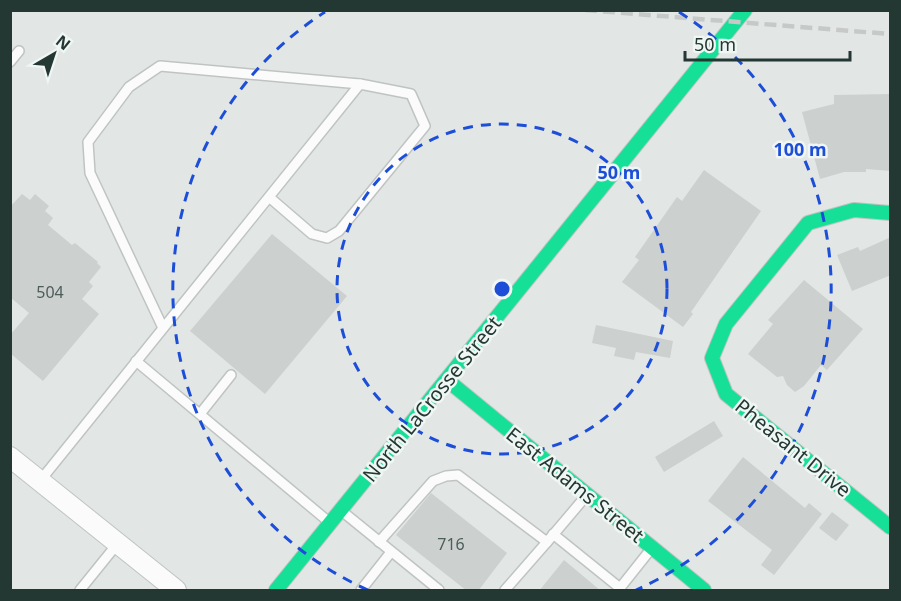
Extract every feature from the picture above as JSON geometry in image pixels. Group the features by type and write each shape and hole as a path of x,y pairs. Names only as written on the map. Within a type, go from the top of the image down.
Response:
{"street":[{"name":"North LaCrosse Street","path":"276,591 745,10"},
{"name":"Pheasant Drive","path":"891,213 854,210 808,223 726,324 712,358 726,394 891,527"},
{"name":"East Adams Street","path":"447,380 704,591"},
{"path":"10,457 176,591"}],"lane":[{"path":"10,62 19,51"},
{"path":"163,328 90,173 88,142 129,87 160,66 360,84 411,94 424,126 339,231 327,238 312,234 269,197"},
{"path":"40,480 360,84"},
{"path":"136,362 331,523"},
{"path":"200,414 231,375"},
{"path":"380,542 433,481 446,476 458,475 619,589 652,548"},
{"path":"505,591 587,495"},
{"path":"341,511 439,591"},
{"path":"80,591 118,543"},
{"path":"361,591 391,552"}],"building":[{"path":"891,94 891,171 866,169 866,172 844,172 820,179 802,112 834,104 834,95"},
{"path":"704,170 761,211 683,327 622,282 639,260 635,257 677,197 682,201"},
{"path":"22,194 30,200 35,194 49,206 45,211 53,218 48,225 72,245 75,243 101,267 89,282 93,286 82,299 99,314 43,381 10,353 10,335 29,313 10,297 10,207"},
{"path":"272,234 347,296 265,394 190,331"},
{"path":"891,237 891,275 852,291 837,255 858,247 860,251"},
{"path":"804,280 863,329 827,370 821,365 804,386 795,392 787,385 783,376 777,377 748,354 773,324 768,320"},
{"path":"596,325 673,341 670,358 636,352 634,360 614,356 616,348 592,343"},
{"path":"714,421 723,436 664,472 655,457"},
{"path":"743,457 805,508 809,503 822,514 774,575 761,565 772,550 708,501"},
{"path":"431,493 507,553 478,591 467,591 396,535"},
{"path":"832,512 849,525 836,541 819,528"},
{"path":"564,560 601,591 539,591"}],"railway":[{"path":"585,10 890,34"}],"traffic: fast":[{"path":"276,590 745,10"},
{"path":"890,213 854,210 808,223 726,324 712,358 726,394 890,527"},
{"path":"447,380 704,590"}]}
